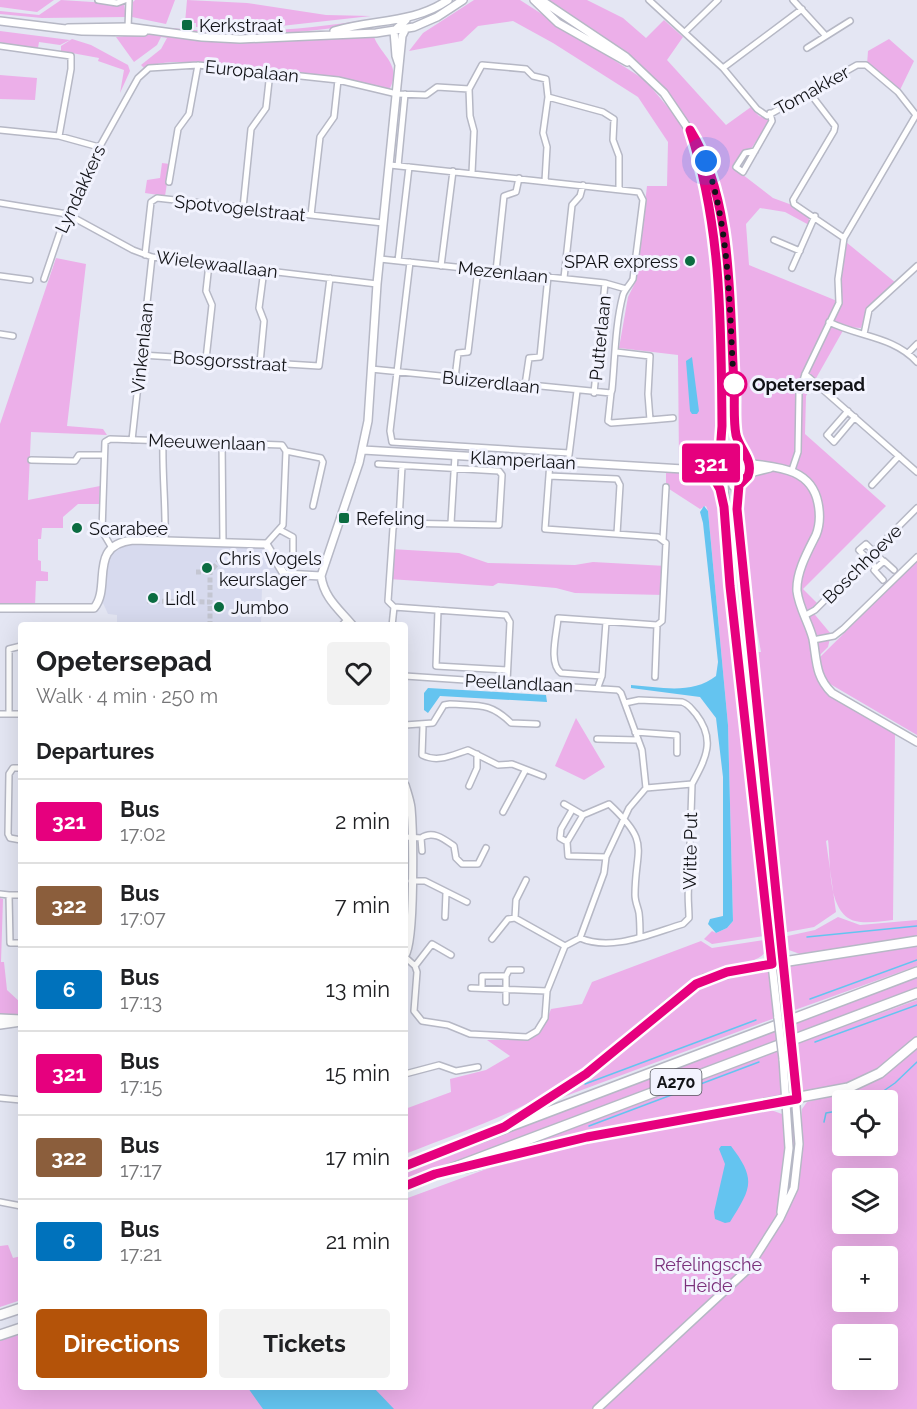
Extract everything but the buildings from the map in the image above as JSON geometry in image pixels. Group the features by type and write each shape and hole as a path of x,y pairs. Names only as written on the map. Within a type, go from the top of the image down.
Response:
{"highway":[{"name":"A270","path":"504,1127 586,1074 696,984 727,972 917,941"},
{"name":"A270","path":"408,1165 917,972"},
{"name":"A270","path":"408,1185 917,993"},
{"name":"A270","path":"435,1174 587,1137 792,1100 858,1085 880,1073 917,1042"},
{"path":"0,1315 18,1309"},
{"path":"0,1335 18,1329"}],"main road":[{"name":"Europalaan","path":"326,34 426,14 448,0"},
{"name":"Europalaan","path":"0,21 68,28 152,31 240,39 405,30 428,22 464,0"},
{"path":"527,0 552,7"},
{"path":"534,0 576,35 635,66"},
{"path":"546,0 552,7 605,42 664,93 700,146 721,217 726,259 736,436 739,452 748,464 750,473"},
{"path":"399,65 394,31 400,23 411,18"},
{"path":"350,622 329,599 323,588 321,576 363,450 383,223 401,94 399,65 402,36 405,30"},
{"path":"690,130 705,178 718,259 722,452 713,474"},
{"name":"Klamperlaan","path":"363,450 683,469 713,474"},
{"path":"597,1409 747,1270 780,1218 789,1163 792,1056 786,1003 777,963 731,598 722,486 713,474 710,465 722,452 739,452"},
{"path":"748,464 792,470 809,483 816,494 819,510 817,532 801,570 797,590 813,639 813,653 821,682 832,693 917,742"},
{"path":"748,464 737,485 737,509 777,963 777,1006 783,1059 792,1100"},
{"name":"Klamperlaan","path":"683,469 710,465"},
{"path":"722,486 737,485 745,481 750,473 770,468"},
{"path":"0,608 90,610 97,605 102,564 112,548 127,540 266,544 284,573 321,576"},
{"path":"408,796 411,806 408,837 411,942 408,949"},
{"path":"0,1018 18,1021"},
{"path":"0,1026 18,1022"}],"street":[{"path":"98,0 117,3 127,0 128,30"},
{"name":"Tomakker","path":"650,0 723,68 766,116 857,65 866,65 898,92 917,116 844,238 838,279 839,303 804,374 799,393 798,452 792,470"},
{"path":"685,32 718,0"},
{"path":"793,0 826,36"},
{"path":"723,68 802,9"},
{"path":"807,48 849,21"},
{"path":"0,46 71,56 71,69 59,136"},
{"path":"170,182 178,129 189,114 198,65"},
{"name":"Europalaan","path":"123,102 138,78 150,68 198,65 338,80 401,94"},
{"path":"472,173 474,131 470,116 469,89 482,65 526,69 533,76 546,79 548,97 543,133 547,147 545,181"},
{"path":"243,208 251,129 266,108 270,72"},
{"path":"311,215 320,137 334,117 338,80"},
{"path":"398,166 401,94 426,95 437,87 469,89"},
{"path":"809,92 835,126 793,200 794,204 815,216 844,238"},
{"path":"390,165 619,188 619,156 613,140 614,119 603,112 548,97"},
{"name":"Lyndakkers","path":"44,279 67,214 123,102"},
{"path":"754,152 772,121 771,113"},
{"path":"0,130 59,136 82,140 99,147"},
{"path":"398,261 409,167"},
{"path":"441,266 453,171"},
{"path":"496,271 504,196 516,192 519,178"},
{"path":"564,278 572,205 580,196 583,185"},
{"name":"Putterlaan","path":"619,188 639,192 643,200 633,279 626,290 616,352 608,421 611,423 650,420"},
{"name":"Spotvogelstraat","path":"145,255 152,202 157,198 383,223"},
{"name":"Wielewaallaan","path":"0,203 67,214 152,257 377,284"},
{"path":"792,268 815,216"},
{"path":"774,240 800,251"},
{"name":"Vinkenlaan","path":"132,440 152,257"},
{"name":"Mezenlaan","path":"380,259 605,283 626,290"},
{"path":"397,372 410,262"},
{"path":"206,359 212,305 206,291 209,264"},
{"path":"864,334 869,310 917,268"},
{"path":"455,378 459,353 468,352 478,269"},
{"path":"260,363 264,321 259,308 264,270"},
{"path":"0,276 30,280"},
{"path":"525,385 529,358 540,357 548,276"},
{"name":"Bosgorsstraat","path":"141,355 319,366 330,278"},
{"name":"Putterlaan","path":"594,393 605,283"},
{"path":"829,322 847,331 874,335 908,353 917,362"},
{"path":"0,334 13,336"},
{"path":"908,353 917,344"},
{"path":"616,352 650,356 648,394 650,420 673,418"},
{"name":"Buizerdlaan","path":"371,369 611,393"},
{"name":"Klamperlaan","path":"397,372 390,439 392,442 569,453"},
{"path":"804,374 917,471"},
{"path":"568,463 577,391"},
{"path":"849,411 827,435 834,442 855,417"},
{"name":"Meeuwenlaan","path":"104,455 105,442 110,439 222,441 282,445 286,451 321,458 323,462 313,506"},
{"path":"163,440 162,477 166,488 165,540"},
{"path":"222,441 223,543"},
{"path":"266,544 283,525 286,451"},
{"path":"31,460 75,461 79,454 104,455 102,531 112,548"},
{"path":"451,523 455,456"},
{"path":"872,485 899,456"},
{"path":"550,462 545,529 663,539"},
{"path":"378,464 499,471 502,475 499,525 399,521"},
{"path":"402,466 399,521 393,528 388,601 394,607 506,615 510,622 507,682"},
{"path":"549,476 617,479 620,485 617,534"},
{"path":"602,676 561,673 556,669 554,661 558,618 657,625 662,621 666,487"},
{"name":"Boschhoeve","path":"804,616 815,610 917,508"},
{"path":"280,530 293,537 293,559"},
{"path":"883,580 860,550 866,544 894,570"},
{"path":"813,639 834,636 843,629 917,557"},
{"path":"876,568 883,561"},
{"path":"392,622 394,607"},
{"path":"438,610 436,666 507,670"},
{"path":"345,622 348,619"},
{"path":"598,687 602,676 606,622"},
{"path":"655,677 657,625"},
{"path":"9,714 9,649 18,647"},
{"name":"Peellandlaan","path":"408,676 598,687 618,690 624,702"},
{"name":"Witte Put","path":"624,702 639,700 688,704 706,728 706,757 692,784 690,844 693,852 693,874 689,881 689,918 683,924 640,937"},
{"path":"451,955 432,944 415,966 414,1011 422,1021 448,1025 470,1034 527,1037 537,1031 546,1018 547,991 565,946 580,938 604,873 606,857 629,808 646,788 642,750 624,702"},
{"path":"408,725 423,726 433,723 444,705 450,704 488,706 501,712 510,723 537,724"},
{"path":"0,714 18,714"},
{"path":"423,726 422,755 442,759 468,750 498,765 512,764 525,771 543,776"},
{"path":"635,732 677,735 677,753"},
{"path":"597,740 638,740"},
{"path":"469,786 477,768 477,754"},
{"path":"18,769 10,770 8,834 10,838 18,839"},
{"path":"503,812 525,771"},
{"name":"Witte Put","path":"646,788 692,784"},
{"path":"564,804 583,815"},
{"path":"580,938 589,942 619,942 640,937 639,910 635,902 635,871 640,863 639,841 624,818 607,804 583,815 567,842 571,858 606,857"},
{"path":"567,842 560,838 561,830 572,810"},
{"path":"408,837 422,838 427,834 444,839 454,846 456,858 462,864 478,864 486,848"},
{"path":"422,838 422,851"},
{"path":"515,918 516,900 526,880"},
{"path":"411,881 425,881 467,902"},
{"path":"446,893 446,917"},
{"path":"0,894 18,895"},
{"path":"9,895 8,939 10,943 18,943"},
{"path":"492,939 508,919 515,918 565,946"},
{"path":"408,959 415,966"},
{"path":"506,1002 506,976 509,970 521,970"},
{"path":"482,988 482,976 506,976"},
{"path":"471,988 506,988 512,992 547,991"},
{"path":"408,1073 439,1065 456,1071 478,1067"},
{"path":"0,1098 18,1100"},
{"path":"0,1203 18,1206"}],"shaded area":[{"path":"126,544 264,547 280,573 279,586 262,586 261,622 117,622 117,615 108,614 103,603 105,565 112,553"}],"green space":[{"path":"0,0 54,0 37,12 0,7"},
{"path":"61,0 124,4 126,17 42,18 0,14 0,11 39,15"},
{"path":"135,0 175,0 166,24 132,17"},
{"path":"187,0 247,3 326,15 371,16 272,27 196,27 196,23 185,23"},
{"path":"474,0 520,0 645,80 682,124 694,148 707,226 710,217 714,261 711,259 718,290 718,445 707,459 679,464 678,355 619,348 628,297 636,281 647,186 667,186 668,142 638,97 553,43 513,21 478,26 462,41 409,51 423,33"},
{"path":"548,0 587,0 623,18 646,38 664,20 683,37 667,60 726,125 751,107 759,116 770,120 751,149 743,151 734,168 773,198 792,205 809,217 809,225 785,212 760,208 746,224 749,265 842,303 841,273 846,242 896,283 867,309 861,328 845,327 806,396 805,434 886,506 803,589 817,603 811,610 831,634 828,647 812,663 819,684 829,694 895,734 893,920 855,921 839,908 833,888 836,912 814,927 782,933 755,652 761,652 747,576 741,493 753,477 758,476 756,464 746,452 743,443 742,395 737,368 727,249 721,210 711,172 696,136 676,103 636,63","holes":["828,840 829,850 830,872 826,841"]},
{"path":"371,19 372,22 346,26 271,34 246,35 170,30 171,28 221,31 271,30"},
{"path":"0,31 70,40 60,45 39,42 38,48 0,43"},
{"path":"144,34 235,42 373,34 392,66 393,81 389,90 302,74 224,64 162,63 144,68 141,65 161,49 167,38 161,37 157,45 134,62 116,37"},
{"path":"72,39 91,45 128,65 130,71 120,93 124,70 98,61 99,58 61,51 61,46"},
{"path":"889,39 914,61 899,92 867,65 868,51"},
{"path":"0,75 37,78 35,100 0,99"},
{"path":"162,163 170,164 165,196 145,193 147,180 160,178"},
{"path":"56,258 86,264 67,426 103,429 107,435 31,432 28,500 100,486 99,504 78,504 63,517 63,528 42,528 41,539 38,539 38,560 41,561 41,571 48,572 48,581 36,581 35,606 0,603 0,424"},
{"path":"666,468 705,476 719,494 764,936 712,944 704,939 712,931 716,933 727,928 733,921 728,725 708,511 706,506 700,509 666,487"},
{"path":"391,549 459,553 488,563 575,565 593,562 666,566 664,595 575,593 556,588 498,583 493,586 389,579"},
{"path":"917,561 917,735 825,681 818,659"},
{"path":"576,718 605,767 584,780 555,766"},
{"path":"0,898 3,899 1,962 4,962 7,990 18,1000 18,1017 0,1017"},
{"path":"838,917 860,925 917,920 917,936 800,954 786,949 783,937 815,930"},
{"path":"764,940 765,952 761,957 744,964 691,982 582,1071 540,1097 496,1118 408,1153 408,1108 451,1092 450,1079 486,1070 510,1056 487,1040 529,1039 546,1022 551,1009 582,1004 592,982 701,941 712,948"},
{"path":"917,943 917,966 792,1011 786,965"},
{"path":"771,969 775,1018 547,1103 683,997 707,982"},
{"path":"917,976 917,989 408,1182 408,1168"},
{"path":"917,1000 917,1039 875,1074 860,1082 799,1093 796,1044"},
{"name":"Refelingsche Heide","path":"917,1049 917,1409 0,1409 0,1341 18,1335 18,1390 408,1390 408,1198 500,1164 574,1144 771,1110 782,1114 791,1125 791,1106 794,1124 801,1123 802,1109 807,1102 832,1096 832,1156 898,1156 898,1090 855,1090 879,1079"},
{"path":"778,1051 784,1097 603,1130 505,1154"},
{"path":"8,1245 13,1258 18,1257 18,1301 0,1307 0,1246"}],"water":[{"path":"692,357 699,411 697,414 692,414 690,411 686,361"},
{"path":"704,506 708,511 728,725 733,921 727,928 716,933 708,924 710,919 723,916 723,777 716,718 700,697 631,688 631,685 686,688 707,682 716,676 718,662 700,512"},
{"path":"428,688 546,695 547,702 440,696 428,713 424,710 424,693"},
{"path":"721,1146 731,1146 745,1167 748,1176 743,1201 730,1222 725,1223 715,1219 714,1212 725,1164 719,1149"},
{"path":"249,1390 376,1390 394,1409 263,1409"}],"waterway":[{"path":"807,937 917,926"},
{"path":"810,999 917,960"},
{"path":"815,1042 917,1005"},
{"path":"585,1084 756,1020"},
{"path":"589,1126 759,1062"},
{"path":"885,1090 917,1062"},
{"path":"824,1122 826,1113 832,1112"}],"tunnel":[{"path":"147,601 210,602 210,572 220,560"},
{"path":"196,572 210,572"},
{"path":"210,602 210,622"}],"bus line":[{"name":"321","path":"408,1165 504,1127 546,1101 586,1074 696,984 727,972 772,964 730,586 724,507 720,489 711,477 710,471 712,460 720,453 722,426 718,259 705,178 690,130 700,146 721,217 726,259 736,436 750,464 748,476 739,485 737,509 742,583 797,1099 587,1137 435,1174 408,1185"}],"place":[{"name":"Kerkstraat","path":"187,25"},
{"name":"SPAR express","path":"690,261"},
{"name":"Opetersepad","path":"734,384"},
{"name":"Refeling","path":"344,518"},
{"name":"Scarabee","path":"77,528"},
{"name":"Chris Vogels keurslager","path":"207,568"},
{"name":"Lidl","path":"153,598"},
{"name":"Jumbo","path":"219,607"}],"route":[{"path":"706,161 721,217 734,387 734,384"}]}
